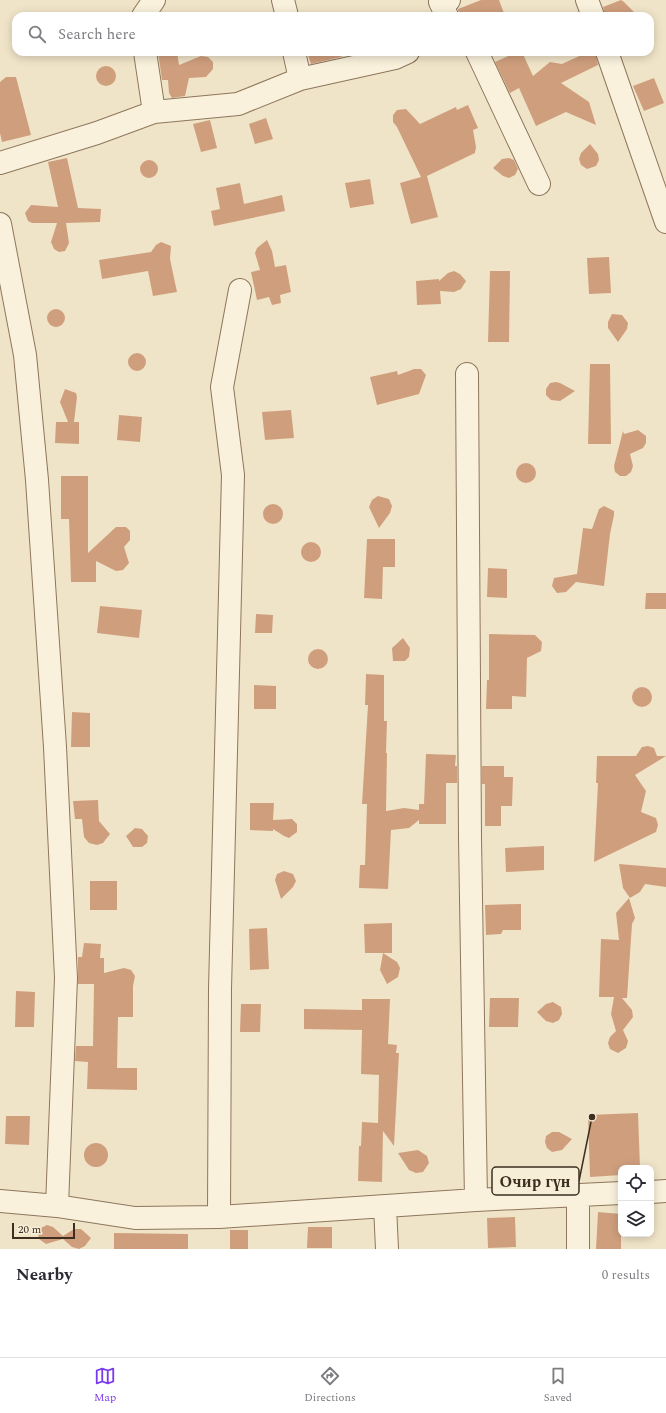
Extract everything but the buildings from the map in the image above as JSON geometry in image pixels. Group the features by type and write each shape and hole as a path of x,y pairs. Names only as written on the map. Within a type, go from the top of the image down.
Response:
{"street":[{"path":"146,12 154,0"},
{"path":"284,0 286,12"},
{"path":"587,0 592,12"},
{"path":"146,56 154,112"},
{"path":"295,56 300,79"},
{"path":"0,163 97,133 154,112 238,104 300,79 399,56"},
{"path":"479,56 539,184"},
{"path":"608,56 666,222"},
{"path":"0,224 25,356 37,480 55,747 66,978 57,1206"},
{"path":"219,1217 220,989 233,475 222,388 240,290"},
{"path":"467,374 470,838 476,1200"},
{"path":"654,1192 666,1191"},
{"path":"0,1201 57,1206 135,1218 219,1217 476,1200 618,1193"},
{"path":"578,1195 578,1249"},
{"path":"385,1206 387,1249"}],"place":[{"name":"Очир гүн","path":"592,1117"}]}
